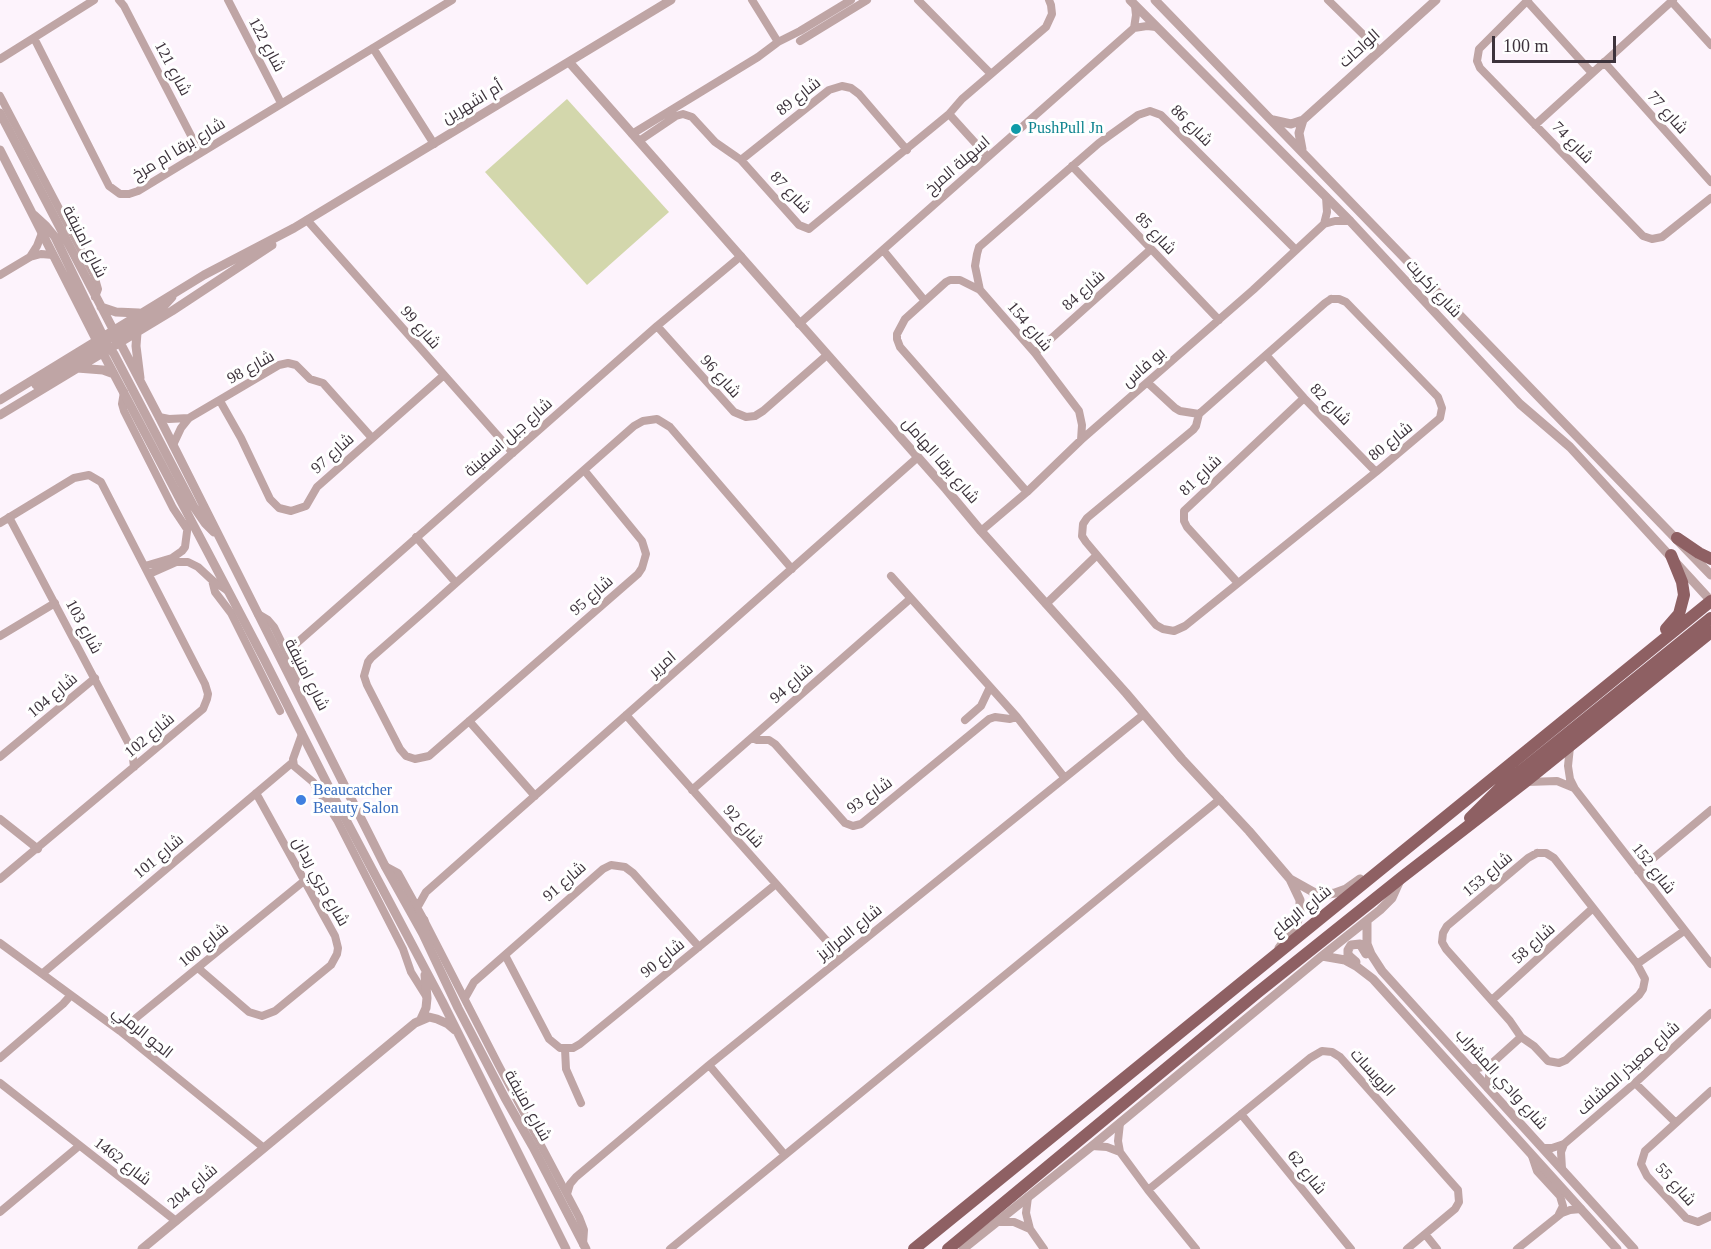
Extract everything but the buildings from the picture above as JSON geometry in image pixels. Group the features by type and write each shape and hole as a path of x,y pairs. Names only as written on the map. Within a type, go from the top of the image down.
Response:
{"main road":[{"path":"1677,538 1711,559"},
{"path":"1637,661 1648,645 1675,620 1682,608 1683,588 1671,555"},
{"name":"شارع الرفاع","path":"914,1249 1711,601"},
{"path":"1457,836 1473,815 1500,788 1711,618"},
{"path":"948,1249 1257,993 1526,782 1711,632"},
{"path":"925,1249 947,1222"}],"street":[{"path":"0,58 94,0"},
{"name":"شارع 121","path":"118,0 124,6 200,153"},
{"name":"شارع 122","path":"228,0 281,103"},
{"name":"شارع برقا ام مرخ","path":"34,38 109,186 124,195 134,193 452,0"},
{"name":"أم اشهرين","path":"107,342 139,313 204,275 290,231 669,0"},
{"path":"752,0 778,42"},
{"path":"636,138 778,42 851,0"},
{"path":"800,41 867,0"},
{"path":"918,0 991,74"},
{"name":"شارع 87","path":"636,138 676,116 686,114 695,119 720,147 741,160 799,225 809,229 907,150 948,114 958,102 1046,27 1052,14 1048,0"},
{"name":"شارع زكريت","path":"1155,0 1711,574"},
{"path":"1328,0 1380,51"},
{"name":"الواحات","path":"1303,120 1437,0"},
{"path":"1535,125 1672,1 1711,45"},
{"path":"1523,2 1592,73"},
{"name":"شارع 74","path":"1523,2 1481,45 1476,61 1480,68 1643,236 1658,239 1667,235 1711,198"},
{"path":"1132,3 1136,15 1134,28 1156,27"},
{"name":"شارع زكريت","path":"1132,3 1350,221 1520,404 1570,447 1711,601"},
{"name":"اسهلة المرخ","path":"799,324 1134,28"},
{"path":"373,48 434,144"},
{"name":"شارع برقا الهامل","path":"569,62 1290,879 1300,900 1300,915 1295,927 1269,960"},
{"name":"شارع 77","path":"1604,62 1711,182"},
{"name":"شارع 89","path":"741,160 829,90 838,86 856,91 907,150"},
{"path":"0,96 94,275 98,289 95,297"},
{"name":"شارع 86","path":"980,290 975,266 979,247 1099,143 1146,111 1156,111 1161,114 1296,250"},
{"name":"شارع امنيفة","path":"0,113 101,307 114,374 459,1034 566,1249"},
{"path":"948,114 988,157"},
{"path":"1269,119 1287,124 1303,120"},
{"path":"1303,120 1299,128 1303,153"},
{"name":"شارع امنيفة","path":"1,152 53,255 107,342 141,383 458,1008 505,1098 547,1165 584,1246"},
{"name":"شارع 85","path":"1072,166 1219,320"},
{"path":"1326,197 1327,212 1324,224 1350,221"},
{"path":"30,213 46,226 54,237 194,507 205,523 219,536"},
{"name":"شارع 99","path":"308,220 513,453"},
{"name":"بو فاس","path":"981,531 1324,224"},
{"name":"أم اشهرين","path":"107,342 137,333 258,255 290,231"},
{"path":"30,257 42,233"},
{"path":"883,249 925,301"},
{"name":"شارع 84","path":"1035,353 1150,250"},
{"path":"0,275 30,257 41,254 53,255"},
{"name":"شارع جبل اسفينة","path":"288,656 298,642 657,326 741,256"},
{"path":"980,290 960,280 946,282 902,322 897,334 898,343 1027,492"},
{"name":"شارع 154","path":"980,290 1035,353 1079,411 1082,425 1081,440"},
{"path":"19,402 39,383 162,308 175,292"},
{"name":"شارع 80","path":"1331,299 1339,299 1346,302 1438,397 1443,408 1441,415 1437,421 1376,472 1185,626 1170,632 1156,625 1096,555 1082,536 1082,528 1085,521 1193,430 1198,422 1199,414 1266,355 1324,303 1331,299"},
{"path":"101,307 116,312 139,313"},
{"name":"شارع 96","path":"657,326 734,412 742,416 751,417 759,414 827,355"},
{"path":"137,333 136,346 141,383"},
{"path":"0,415 77,368 107,342"},
{"path":"0,400 107,342"},
{"name":"شارع 82","path":"1266,355 1376,472"},
{"name":"شارع 98","path":"189,418 279,365 292,363 310,378 323,383 372,438"},
{"path":"77,368 103,369 114,374"},
{"name":"شارع 97","path":"220,401 241,438 270,499 285,510 297,510 306,506 317,487 444,375"},
{"path":"1148,383 1175,408 1199,414"},
{"path":"124,392 122,400 124,411 173,508 187,529"},
{"name":"شارع 81","path":"1238,583 1187,527 1184,521 1184,511 1304,398"},
{"path":"159,417 189,418"},
{"path":"173,445 189,418"},
{"name":"شارع 95","path":"584,470 642,541 646,554 642,568 638,574 429,756 420,759 406,756 366,685 364,676 371,658 584,470 638,423 647,419 662,421 670,427 792,568"},
{"name":"امرير","path":"417,908 426,892 918,457"},
{"name":"شارع 102","path":"0,523 75,478 84,475 93,477 104,486 208,694 203,709 0,879"},
{"path":"145,566 172,558 182,551 185,547 188,516"},
{"name":"شارع 103","path":"9,517 132,750 134,767"},
{"path":"417,537 456,583"},
{"path":"1046,604 1096,555"},
{"path":"149,574 181,561 188,562 198,567 228,591"},
{"path":"891,576 1017,717 1065,777"},
{"path":"212,580 215,592 231,613 280,711"},
{"name":"شارع 94","path":"692,790 910,599"},
{"path":"0,636 55,603"},
{"path":"258,615 271,623 282,642 296,673 294,684"},
{"path":"282,642 298,642"},
{"name":"شارع 104","path":"0,757 95,678"},
{"path":"965,720 981,706 990,687"},
{"name":"شارع المرازيز","path":"567,1194 570,1184 576,1177 709,1065 1143,714"},
{"name":"شارع 92","path":"626,715 841,957"},
{"name":"شارع 93","path":"752,738 769,740 776,744 845,823 853,826 861,824 989,719 1017,717"},
{"path":"469,721 535,796"},
{"path":"302,734 293,762 296,769 310,778 337,820 405,953 411,972 427,998"},
{"name":"شارع 152","path":"1570,746 1568,766 1570,779 1575,789 1711,964"},
{"path":"132,750 150,754"},
{"name":"شارع 101","path":"43,973 293,762"},
{"path":"1526,782 1557,781 1575,789"},
{"path":"318,789 337,803"},
{"name":"شارع جري ربدان","path":"198,968 249,1012 262,1016 275,1011 331,965 337,954 337,942 256,793"},
{"path":"670,1249 1220,799"},
{"path":"1638,871 1711,810"},
{"path":"0,819 38,849"},
{"name":"شارع 153","path":"1537,853 1546,853 1554,858 1637,964 1645,979 1641,993 1566,1060 1559,1063 1548,1061 1534,1046 1521,1037 1510,1021 1446,949 1442,938 1447,927 1528,858 1537,853"},
{"name":"شارع برقا الهامل","path":"1290,879 1315,893 1323,895 1335,893 1346,889 1372,870 1393,860"},
{"name":"شارع 91","path":"465,998 474,982 603,869 616,865 625,867 633,873 699,947"},
{"path":"385,866 398,873 459,986 547,1165 558,1177 581,1221 584,1230 584,1246"},
{"path":"963,1249 1367,921 1392,898 1401,878"},
{"name":"شارع 100","path":"120,1031 304,881"},
{"name":"شارع 90","path":"565,1048 573,1048 580,1044 776,884"},
{"path":"409,892 417,895 426,892"},
{"name":"شارع 58","path":"1492,1000 1593,908"},
{"path":"424,920 426,941"},
{"name":"شارع وادي المشراب","path":"1367,921 1367,944 1382,971 1634,1249"},
{"path":"1637,964 1684,931"},
{"name":"الجو الرملي","path":"0,943 120,1031 264,1148"},
{"path":"1373,979 1361,965 1349,958 1347,953 1351,945 1362,946 1370,962 1382,971"},
{"path":"505,955 549,1039 556,1046 565,1048 566,1069 581,1103"},
{"name":"شارع وادي المشراب","path":"1322,956 1345,960 1373,979 1617,1249"},
{"path":"421,1019 427,998 425,970"},
{"name":"شارع 91","path":"459,986 474,982"},
{"path":"0,1058 63,1004 70,995"},
{"name":"شارع معيذر المشاف","path":"1543,1148 1564,1144 1711,1013"},
{"path":"264,1148 421,1019 429,1017 437,1019 448,1024 459,1034"},
{"path":"1470,1068 1490,1065 1521,1037"},
{"name":"الرويسات","path":"1148,1190 1314,1055 1327,1051 1336,1054 1458,1190 1459,1202 1455,1209 1407,1249"},
{"path":"709,1065 785,1155"},
{"path":"1488,1088 1490,1065"},
{"name":"شارع 1462","path":"0,1083 176,1221"},
{"path":"1635,1083 1676,1123"},
{"name":"شارع 55","path":"1711,1090 1645,1151 1642,1159 1642,1168 1647,1176 1686,1218 1698,1221 1711,1216"},
{"name":"شارع 62","path":"1241,1114 1351,1249"},
{"path":"1120,1123 1118,1141 1120,1152 1196,1249"},
{"path":"1562,1169 1561,1152 1564,1144"},
{"name":"شارع 1462","path":"0,1212 80,1146"},
{"path":"1092,1146 1107,1147 1120,1152"},
{"name":"شارع 204","path":"142,1249 264,1148"},
{"path":"1532,1155 1537,1171 1562,1199 1563,1206 1559,1215"},
{"path":"558,1177 576,1177"},
{"path":"1028,1197 1026,1213 1030,1229 1044,1249"},
{"path":"1517,1249 1559,1215 1566,1211 1581,1209"},
{"path":"998,1222 1014,1222 1030,1229"},
{"path":"1425,1234 1437,1249"}],"green space":[{"path":"567,99 669,212 587,285 485,172"}],"place":[{"name":"PushPull Jn","path":"1016,129"},
{"name":"Beaucatcher Beauty Salon","path":"301,800"}]}
